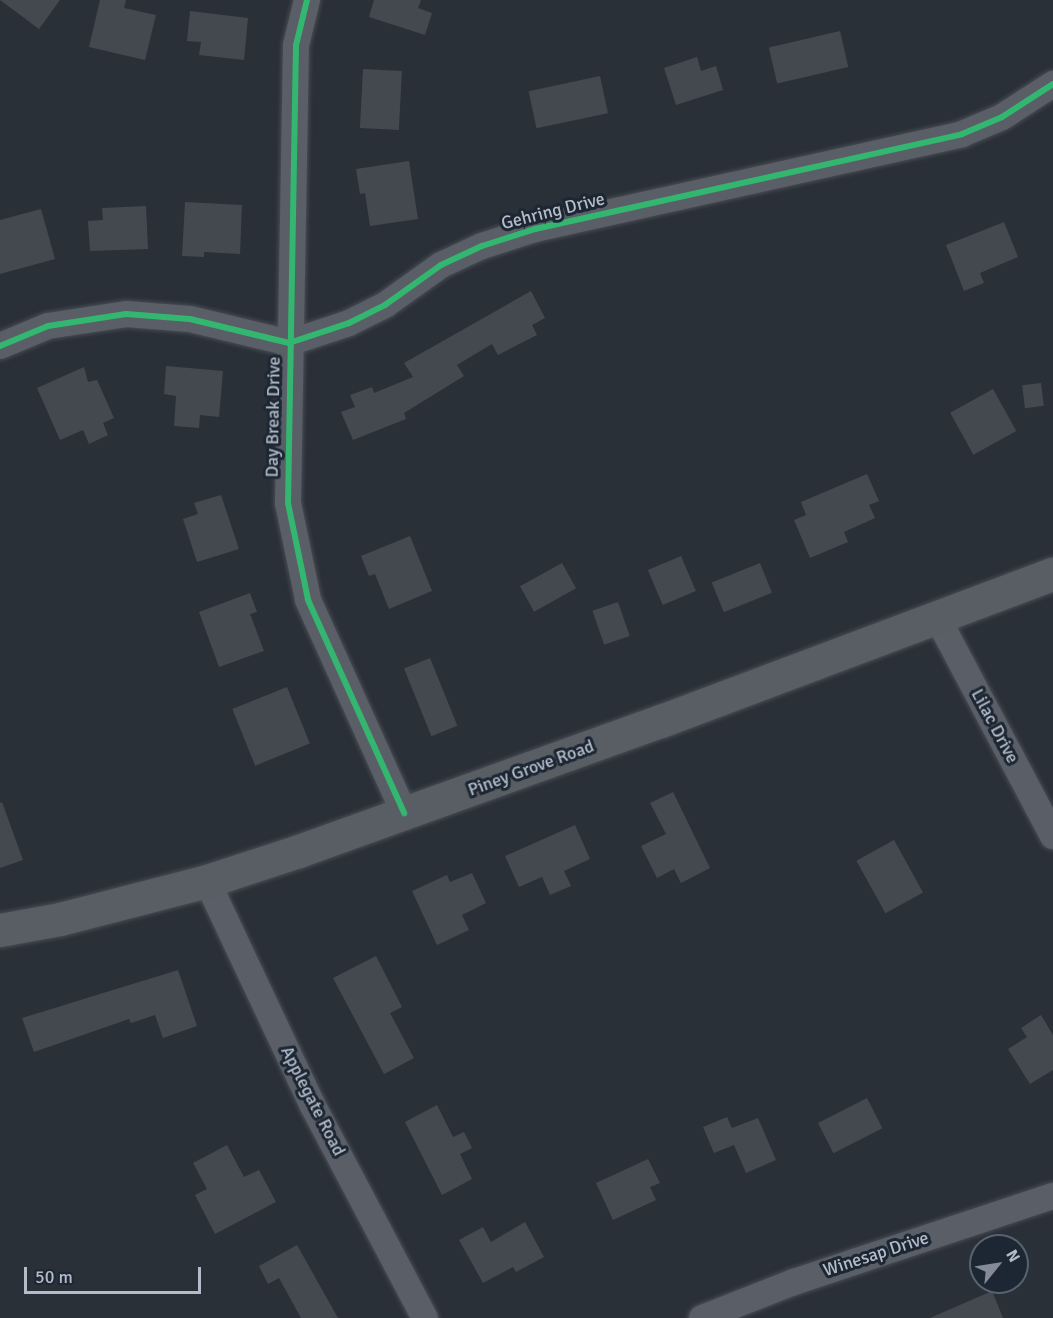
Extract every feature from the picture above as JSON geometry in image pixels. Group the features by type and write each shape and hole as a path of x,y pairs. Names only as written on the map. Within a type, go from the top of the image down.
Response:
{"main road":[{"name":"Piney Grove Road","path":"0,930 60,919 207,881 404,813 1053,574"}],"street":[{"name":"Day Break Drive","path":"307,0 296,45 289,342 288,503 297,558 333,663 404,813"},
{"name":"Gehring Drive","path":"289,342 349,323 385,305 441,265 482,246 535,229 962,134 1002,117 1053,84"},
{"path":"0,346 48,326 126,314 190,319 289,342"},
{"name":"Lilac Drive","path":"937,617 1053,836"},
{"name":"Applegate Road","path":"207,881 313,1106 425,1318"},
{"name":"Winesap Drive","path":"702,1318 794,1282 1053,1196"}],"building":[{"path":"0,0 60,0 39,29"},
{"path":"100,0 126,0 124,8 156,15 145,60 89,47"},
{"path":"374,0 421,0 418,8 432,13 425,35 369,17"},
{"path":"190,11 248,18 244,60 199,55 201,42 187,41"},
{"path":"840,31 848,67 777,83 769,47"},
{"path":"697,57 701,71 716,66 723,90 676,105 664,68"},
{"path":"363,69 402,71 399,130 360,128"},
{"path":"600,76 608,113 536,128 529,91"},
{"path":"409,161 418,219 370,226 365,193 360,194 356,169"},
{"path":"185,202 242,205 240,254 204,252 204,257 182,256"},
{"path":"146,206 148,249 90,251 88,221 103,220 102,208"},
{"path":"41,209 55,259 0,274 0,220"},
{"path":"1004,222 1018,257 980,273 984,283 964,291 946,245"},
{"path":"531,291 545,318 532,325 537,335 498,355 492,344 457,365 464,376 404,413 406,419 353,440 341,412 355,407 350,395 372,387 374,393 413,377 404,363"},
{"path":"166,366 223,371 219,417 200,415 199,428 174,426 176,396 164,394"},
{"path":"84,367 88,382 97,380 114,418 103,423 108,435 89,444 83,430 60,440 37,388"},
{"path":"1041,383 1044,406 1025,408 1022,385"},
{"path":"993,389 1016,431 973,455 950,413"},
{"path":"867,474 879,501 869,505 875,518 844,532 848,542 810,558 794,520 806,515 801,502"},
{"path":"221,495 239,549 197,562 183,519 198,514 194,503"},
{"path":"410,536 432,591 389,609 375,574 369,576 361,556"},
{"path":"681,556 696,591 663,605 648,570"},
{"path":"562,563 576,588 534,612 520,586"},
{"path":"760,563 772,593 724,612 712,582"},
{"path":"250,593 257,612 250,614 264,651 219,667 199,612"},
{"path":"618,602 630,636 604,645 592,611"},
{"path":"430,658 457,726 431,736 404,668"},
{"path":"287,687 310,744 255,766 232,709"},
{"path":"673,792 710,868 681,883 674,869 657,878 641,846 666,834 650,803"},
{"path":"2,802 23,860 0,868 0,803"},
{"path":"575,825 590,859 564,871 571,886 550,895 542,877 519,887 505,856"},
{"path":"894,840 923,892 885,913 856,861"},
{"path":"472,873 486,903 462,915 469,930 437,945 412,891 447,875 450,882"},
{"path":"376,956 402,1007 390,1013 414,1058 384,1074 333,978"},
{"path":"178,970 197,1026 163,1038 155,1015 131,1023 129,1019 34,1052 22,1018"},
{"path":"1041,1015 1053,1035 1053,1070 1030,1084 1008,1049 1027,1037 1021,1028"},
{"path":"867,1098 882,1128 833,1153 818,1123"},
{"path":"437,1105 453,1137 464,1132 472,1148 460,1154 472,1179 442,1195 405,1122"},
{"path":"727,1117 732,1128 758,1118 776,1160 746,1173 734,1145 714,1153 703,1127"},
{"path":"227,1145 244,1177 259,1170 276,1202 215,1234 195,1195 207,1189 193,1163"},
{"path":"648,1159 660,1183 650,1187 656,1200 613,1220 596,1183"},
{"path":"525,1222 544,1257 516,1272 513,1267 483,1283 459,1240 483,1227 491,1242"},
{"path":"297,1245 338,1318 301,1318 279,1278 268,1284 259,1266"},
{"path":"985,1294 993,1294 1003,1318 930,1318"}],"cycle path":[{"path":"307,0 296,45 288,503 308,600 404,813"},
{"path":"0,346 48,326 126,314 190,319 289,343 349,323 385,305 441,265 482,246 535,229 962,134 1002,117 1053,84"}]}
